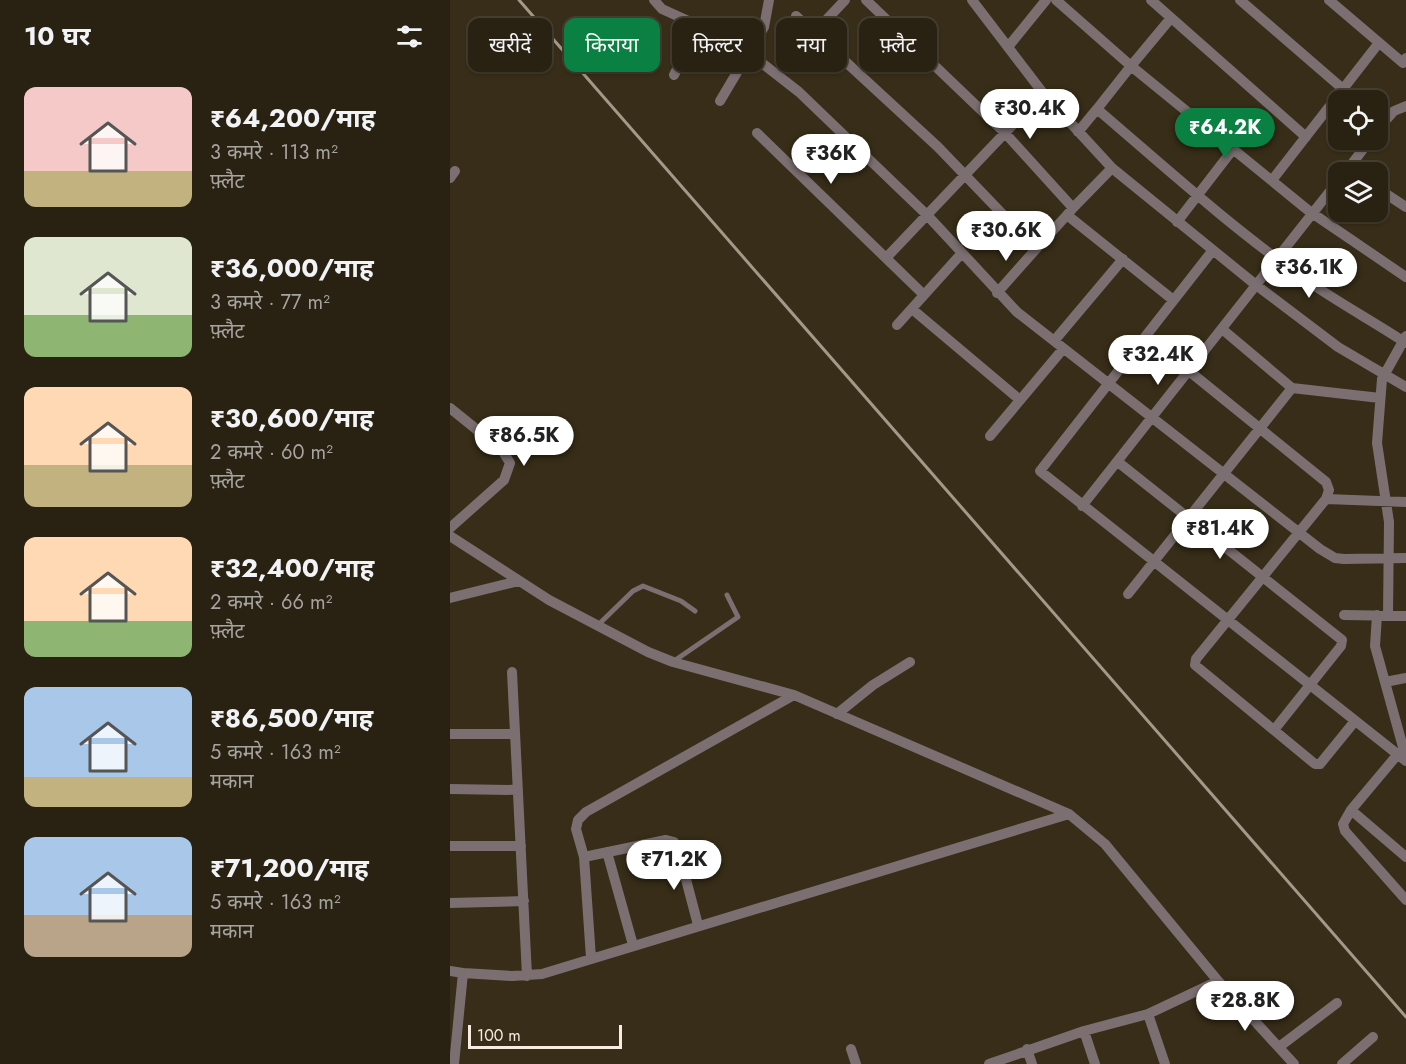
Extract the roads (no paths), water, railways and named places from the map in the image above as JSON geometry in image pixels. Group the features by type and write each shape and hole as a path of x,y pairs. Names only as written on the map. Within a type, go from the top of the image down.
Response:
{"street":[{"path":"654,0 657,6 684,18"},
{"path":"764,26 768,0"},
{"path":"828,18 845,0"},
{"path":"866,0 1005,133 1070,212 1172,299"},
{"path":"972,0 1043,93 1112,168 1256,285 1338,347 1406,387"},
{"path":"1008,47 1046,0"},
{"path":"1056,0 1131,66 1273,179 1312,213 1406,277"},
{"path":"1151,0 1306,137"},
{"path":"1240,0 1343,89"},
{"path":"1329,0 1378,44 1405,61"},
{"path":"1078,132 1171,18"},
{"path":"1273,179 1378,44"},
{"path":"764,63 799,92 927,215 997,293 1063,349 1152,416 1298,532 1335,558 1406,558"},
{"path":"847,63 965,175 1036,249"},
{"path":"720,101 737,72"},
{"path":"886,258 1043,93"},
{"path":"1388,118 1394,111 1406,106"},
{"path":"1097,109 1198,196 1277,258 1309,282 1405,340 1384,373 1380,398 1378,463 1387,502 1389,558 1383,615 1375,646 1402,735 1403,758 1351,810 1343,824 1345,831 1406,900"},
{"path":"757,133 924,295"},
{"path":"1177,222 1234,148"},
{"path":"997,293 1112,168"},
{"path":"1082,506 1328,193"},
{"path":"1388,195 1406,207"},
{"path":"1213,250 1172,299 1040,471 1403,758"},
{"path":"897,325 962,253"},
{"path":"1054,341 1123,259"},
{"path":"912,309 1020,400"},
{"path":"1222,329 1292,388 1380,398"},
{"path":"990,436 1063,349"},
{"path":"1189,371 1326,482 1329,490 1326,499 1227,619 1196,659 1195,665 1314,764 1320,764 1355,720"},
{"path":"1128,594 1292,388"},
{"path":"450,408 502,450 510,463 504,480 450,528"},
{"path":"1118,462 1342,640 1341,646 1274,730"},
{"path":"1326,499 1406,502"},
{"path":"450,536 519,582 597,626 673,662 794,695 1069,814 1105,844 1218,981 1294,1064"},
{"path":"450,598 519,582"},
{"path":"1344,615 1406,616"},
{"path":"837,714 873,684 910,662"},
{"path":"512,672 527,976"},
{"path":"1385,682 1406,678"},
{"path":"591,958 584,857 576,829 578,820 586,812 794,695"},
{"path":"450,734 515,734"},
{"path":"450,789 518,790"},
{"path":"1351,810 1406,857"},
{"path":"450,971 527,976 1069,814"},
{"path":"584,857 666,840 674,842 678,849 698,925"},
{"path":"450,846 521,846"},
{"path":"607,852 633,945"},
{"path":"450,903 524,901"},
{"path":"454,1064 453,1040 463,973"},
{"path":"989,1064 1083,1031 1148,1014 1218,981"},
{"path":"1279,1047 1336,1003"},
{"path":"1148,1014 1165,1064"},
{"path":"1083,1031 1095,1064"},
{"path":"1342,1064 1373,1037"},
{"path":"851,1049 856,1064"},
{"path":"1027,1049 1032,1064"}],"lane":[{"path":"597,626 633,591 643,586 681,601 695,611"},
{"path":"673,662 738,617 727,595"}],"railway":[{"path":"519,0 1406,1017"}]}
